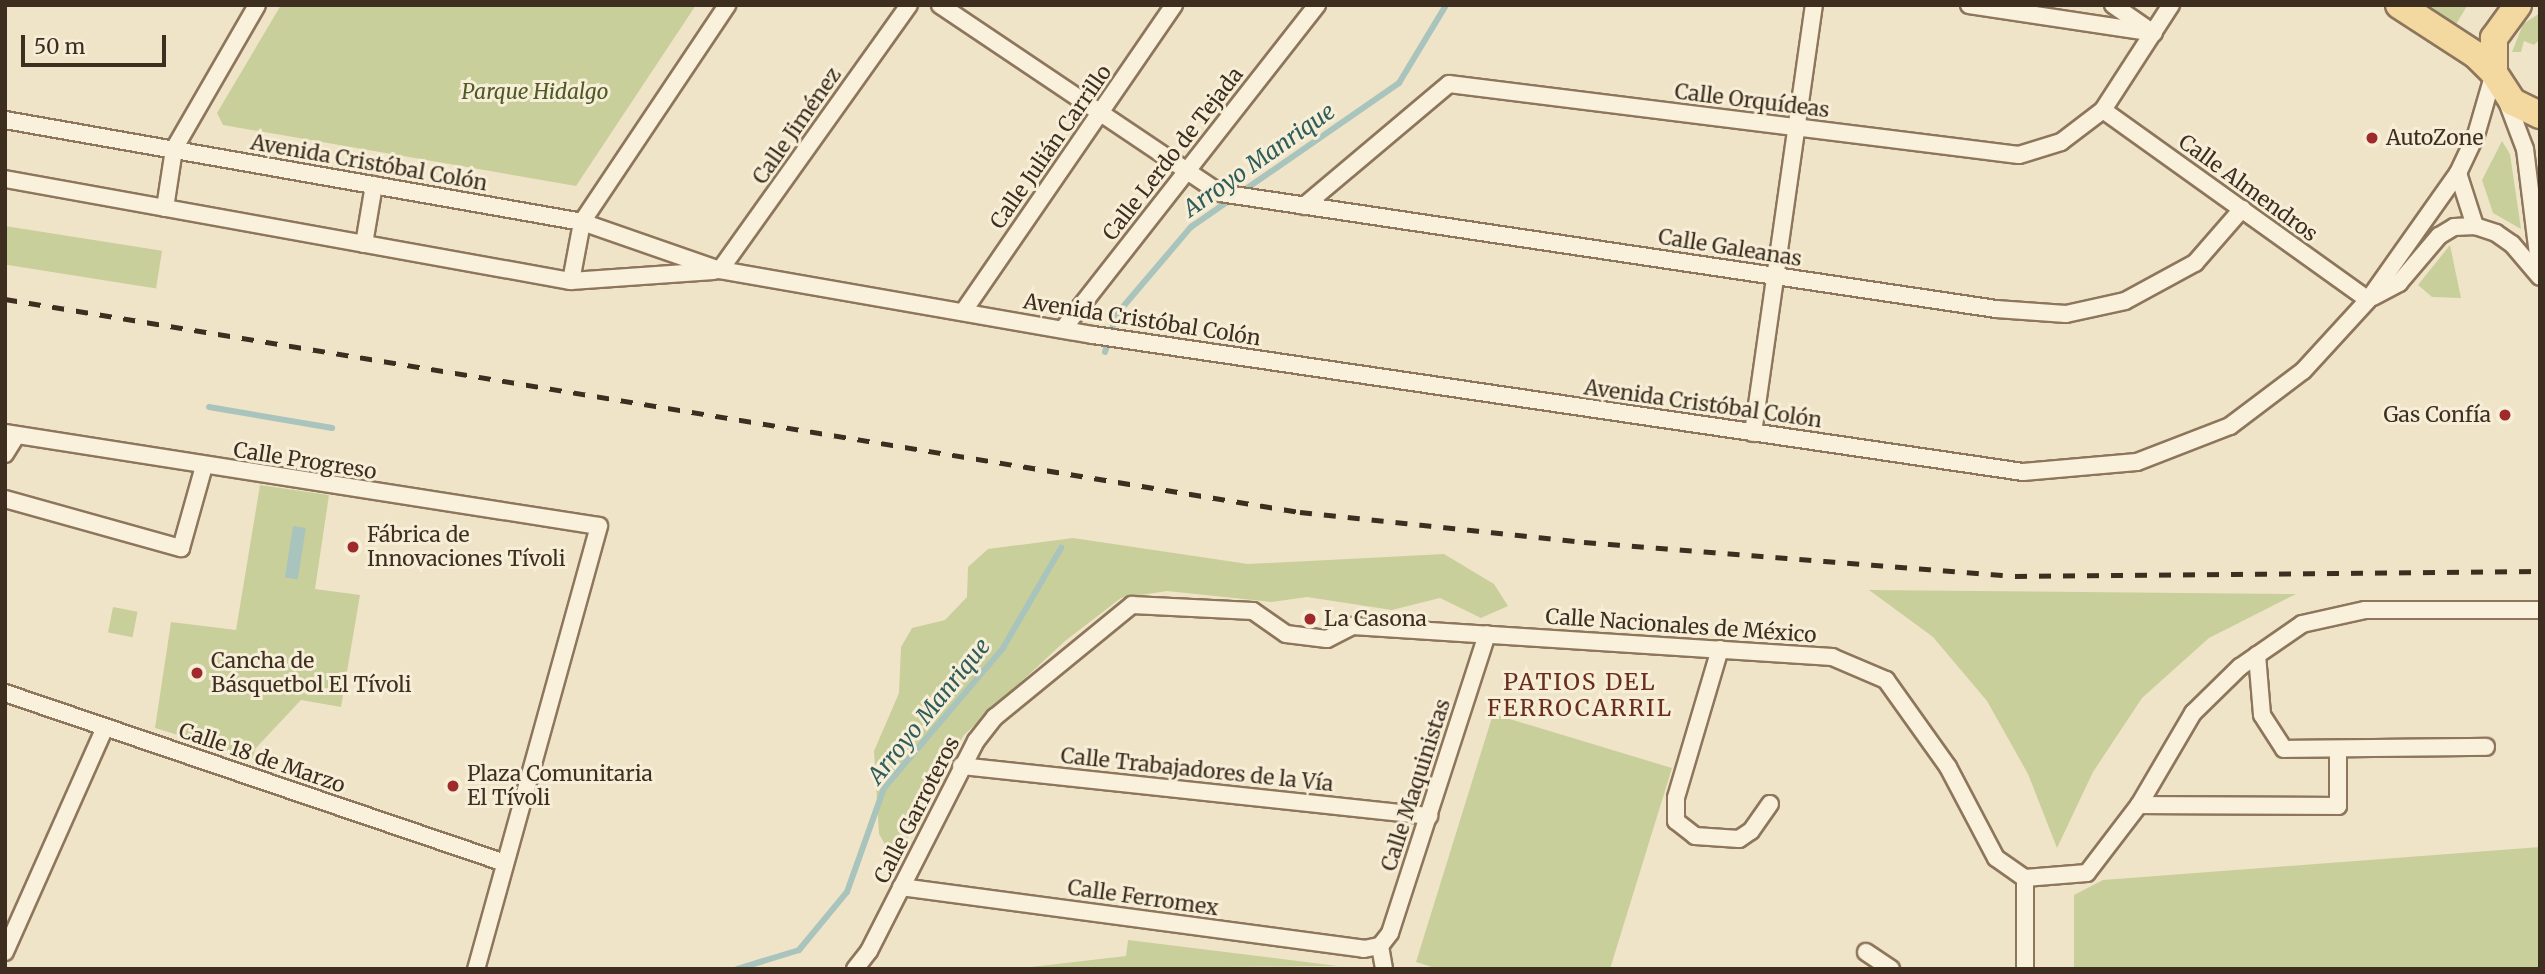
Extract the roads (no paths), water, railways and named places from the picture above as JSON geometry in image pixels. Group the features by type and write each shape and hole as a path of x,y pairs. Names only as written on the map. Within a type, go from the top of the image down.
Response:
{"main road":[{"path":"2399,5 2476,55 2525,110 2540,115"},
{"path":"2498,82 2494,38 2518,5"}],"street":[{"path":"164,208 174,149 257,5"},
{"path":"571,281 582,222 727,5"},
{"name":"Calle Jiménez","path":"720,270 908,5"},
{"name":"Calle Galeanas","path":"940,5 1220,193 1996,309 2066,314 2125,301 2195,263 2242,209"},
{"name":"Calle Julián Carrillo","path":"963,312 1174,5"},
{"name":"Calle Lerdo de Tejada","path":"1063,330 1317,5"},
{"path":"1754,433 1814,5"},
{"path":"1969,5 2154,33"},
{"path":"2113,5 2154,33"},
{"name":"Calle Orquídeas","path":"1304,205 1449,83 2019,155 2061,142 2103,110 2171,5"},
{"path":"2498,82 2525,149 2540,274"},
{"name":"Avenida Cristóbal Colón","path":"5,120 582,222 720,270 1063,330 2023,472 2137,462 2230,426 2303,371 2368,300 2458,173 2498,82"},
{"name":"Calle Almendros","path":"2103,110 2368,300"},
{"path":"2458,173 2475,226"},
{"name":"Avenida Cristóbal Colón","path":"5,179 571,281 720,270"},
{"path":"363,244 374,185"},
{"path":"2368,300 2399,283 2439,236 2454,227 2475,226 2512,244 2540,274"},
{"path":"5,454 11,434"},
{"name":"Calle Progreso","path":"11,434 599,526 505,863"},
{"path":"5,499 181,548 204,466"},
{"name":"Calle Nacionales de México","path":"1132,605 1253,611 1279,631 1327,639 1353,626 1832,657 1886,680 1948,767 1996,858 2025,878"},
{"name":"Calle Garroteros","path":"855,969 901,887 961,766 995,718 1132,605"},
{"path":"2025,969 2025,878 2087,873 2138,805 2193,713 2257,655 2302,624 2365,610 2540,610"},
{"name":"Calle Maquinistas","path":"1380,946 1390,933 1487,634"},
{"path":"1720,649 1674,811 1684,831 1695,836 1739,839 1751,831 1770,804"},
{"path":"2257,655 2262,715 2284,749 2486,747"},
{"name":"Calle 18 de Marzo","path":"5,693 505,863"},
{"path":"5,952 9,933 105,727"},
{"path":"2138,805 2338,806 2337,749"},
{"name":"Calle Trabajadores de la Vía","path":"961,766 1429,816"},
{"path":"475,969 505,863"},
{"name":"Calle Ferromex","path":"901,887 1364,949 1380,946"},
{"path":"1380,946 1384,969"},
{"path":"1866,951 1891,969"}],"water":[{"path":"293,526 306,528 298,579 285,577"}],"waterway":[{"name":"Arroyo Manrique","path":"1105,352 1116,315 1191,227 1399,83 1446,5"},
{"path":"209,407 332,428"},
{"name":"Arroyo Manrique","path":"737,969 799,950 847,892 884,788 1003,648 1061,548"}],"railway":[{"path":"5,299 1300,512 1584,542 2015,576 2540,571"}],"place":[{"name":"AutoZone","path":"2372,138"},
{"name":"Gas Confía","path":"2505,415"},
{"name":"Fábrica de Innovaciones Tívoli","path":"353,547"},
{"name":"La Casona","path":"1310,619"},
{"name":"Cancha de Básquetbol El Tívoli","path":"197,673"},
{"name":"Plaza Comunitaria El Tívoli","path":"453,786"}],"district":[{"name":"PATIOS DEL FERROCARRIL","path":"1580,695"}],"park label":[{"name":"Parque Hidalgo","path":"535,92"}]}
